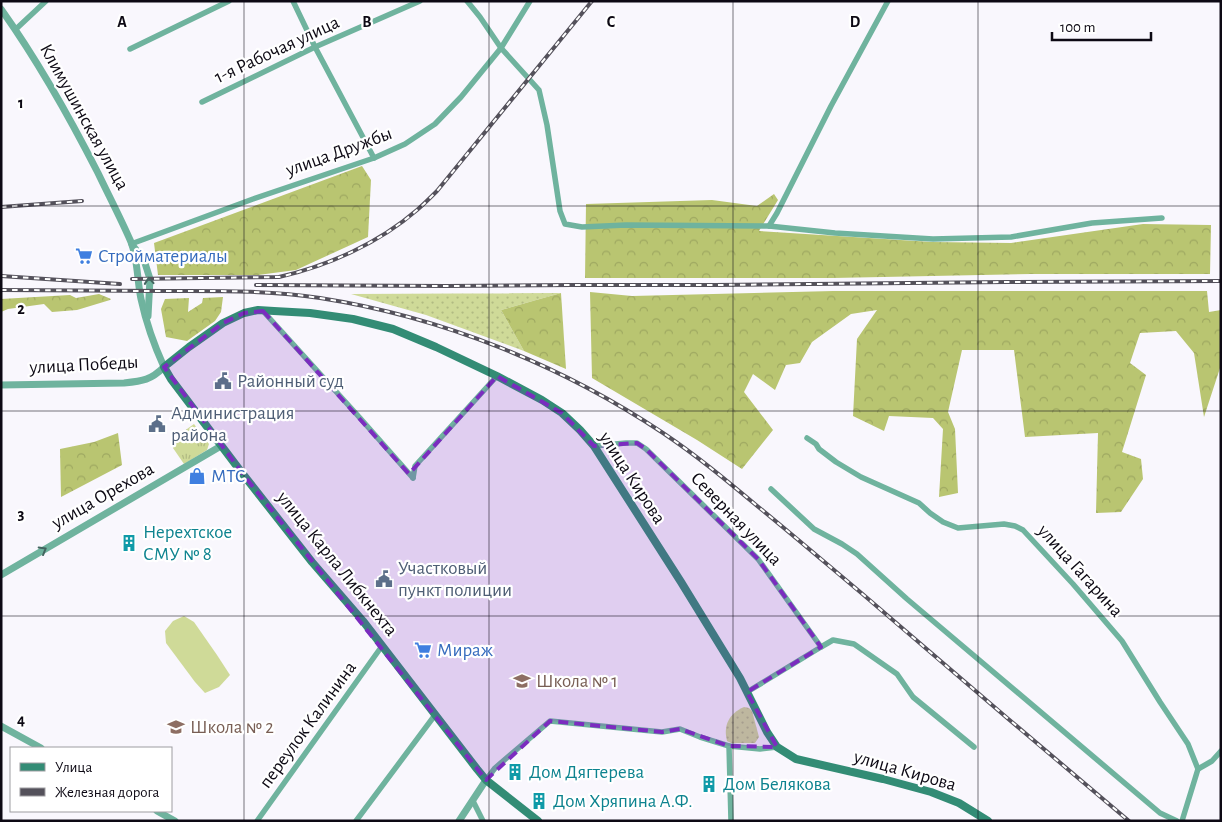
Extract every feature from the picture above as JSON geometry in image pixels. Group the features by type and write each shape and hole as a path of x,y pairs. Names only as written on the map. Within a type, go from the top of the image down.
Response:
{"main road":[{"name":"улица Кирова","path":"164,367 223,323 244,313 263,310 310,313 353,319 393,329 497,376 542,400 562,413 594,446 735,670 770,740 777,747 796,759 931,792 959,803 988,821"},
{"name":"улица Карла Либкнехта","path":"164,367 171,379 312,562 355,611 486,780 538,821"}],"street":[{"path":"16,29 46,1"},
{"path":"130,49 229,1"},
{"path":"293,1 315,48 374,158"},
{"name":"1-я Рабочая улица","path":"202,102 420,1"},
{"path":"467,1 500,48 539,90 547,125 560,211 565,224 582,227 626,225 769,226 835,233 933,238 1006,237 1092,223 1162,218"},
{"name":"улица Дружбы","path":"131,244 253,199 374,158 405,144 435,124 461,97 500,48 530,1"},
{"path":"769,226 778,213 831,106 888,1"},
{"name":"Климушинская улица","path":"1,9 16,29 55,91 131,244 138,272 140,297 156,349 164,367"},
{"name":"Климушинская улица","path":"131,244 144,260 150,279 148,324"},
{"path":"263,310 413,478 416,466 497,376"},
{"name":"улица Победы","path":"1,385 136,382 150,378 164,367"},
{"name":"улица Гагарина","path":"807,438 836,462 861,477 919,503 942,522 958,528 1004,524 1024,530 1122,641 1188,744 1198,769"},
{"name":"Северная улица","path":"594,446 637,443 646,449 758,558 821,647"},
{"name":"улица Орехова","path":"1,575 222,446"},
{"path":"772,489 814,529 857,554 907,599 1160,813 1177,821"},
{"path":"747,692 833,640 854,644 897,674 913,697 974,747"},
{"name":"переулок Калинина","path":"257,821 382,646"},
{"path":"356,821 435,715"},
{"path":"460,821 495,768 550,721 662,732 680,729 700,738 729,746 760,749 777,747"},
{"path":"1,726 40,747"},
{"path":"729,746 731,821"},
{"path":"1182,821 1198,769 1212,761 1221,751"},
{"path":"473,801 483,821"},
{"path":"159,812 176,821"}],"highlighted area":[{"path":"263,311 409,474 497,376 562,413 594,446 637,443 646,449 758,559 821,647 747,692 777,747 729,746 680,729 662,732 550,721 486,780 242,473 164,367 223,323 244,313"}],"green space":[{"path":"362,166 371,180 368,237 296,270 258,275 158,275 154,243"},
{"path":"774,194 778,200 759,231 932,242 1011,243 1143,224 1211,225 1210,274 1031,274 833,278 585,278 586,204 712,200 757,206"},
{"path":"833,291 1207,291 1209,312 1221,310 1221,365 1204,417 1194,353 1176,331 1140,333 1130,363 1146,375 1122,452 1141,459 1143,479 1121,512 1096,513 1098,433 1025,437 1014,350 962,350 948,412 955,429 958,493 939,497 943,429 933,418 889,416 884,431 853,416 857,339 877,310 851,314 812,342 800,363 786,365 775,390 753,374 744,392 773,430 742,469 592,378 590,292 632,296"},
{"path":"561,293 501,310 524,351 426,315 351,294"},
{"path":"561,293 566,369 524,351 501,310"},
{"path":"99,294 111,299 77,310 52,312 44,304 8,309 1,312 1,299 70,295 76,298"},
{"path":"223,297 221,312 215,321 187,341 166,337 161,309 165,299 189,298 188,312 202,303 203,298"},
{"path":"194,424 209,444 207,450 184,464 173,448 180,434"},
{"path":"118,433 122,465 61,497 60,449 94,442"},
{"path":"184,616 194,622 230,675 219,687 205,693 166,643 165,631 173,621"},
{"path":"744,707 752,711 759,737 755,743 731,743 727,741 726,735 728,721 734,713"}],"railway":[{"path":"132,279 279,277 316,267 370,243 402,222 437,191 592,1"},
{"path":"1,207 82,201"},
{"path":"1,276 120,284"},
{"path":"256,285 715,285 1221,281"},
{"path":"1,290 242,292 320,298 366,306 455,331 542,365 624,408 699,459 866,597 1129,821"}],"place":[{"name":"Стройматериалы","path":"84,256"},
{"name":"Районный суд","path":"223,381"},
{"name":"Администрация района","path":"157,424"},
{"name":"МТС","path":"197,476"},
{"name":"Нерехтское СМУ № 8","path":"129,543"},
{"name":"Участковый пункт полиции","path":"384,579"},
{"name":"Мираж","path":"423,650"},
{"name":"Школа № 1","path":"522,681"},
{"name":"Школа № 2","path":"176,727"},
{"name":"Дом Дягтерева","path":"515,772"},
{"name":"Дом Белякова","path":"709,784"},
{"name":"Дом Хряпина А.Ф.","path":"539,801"}]}
